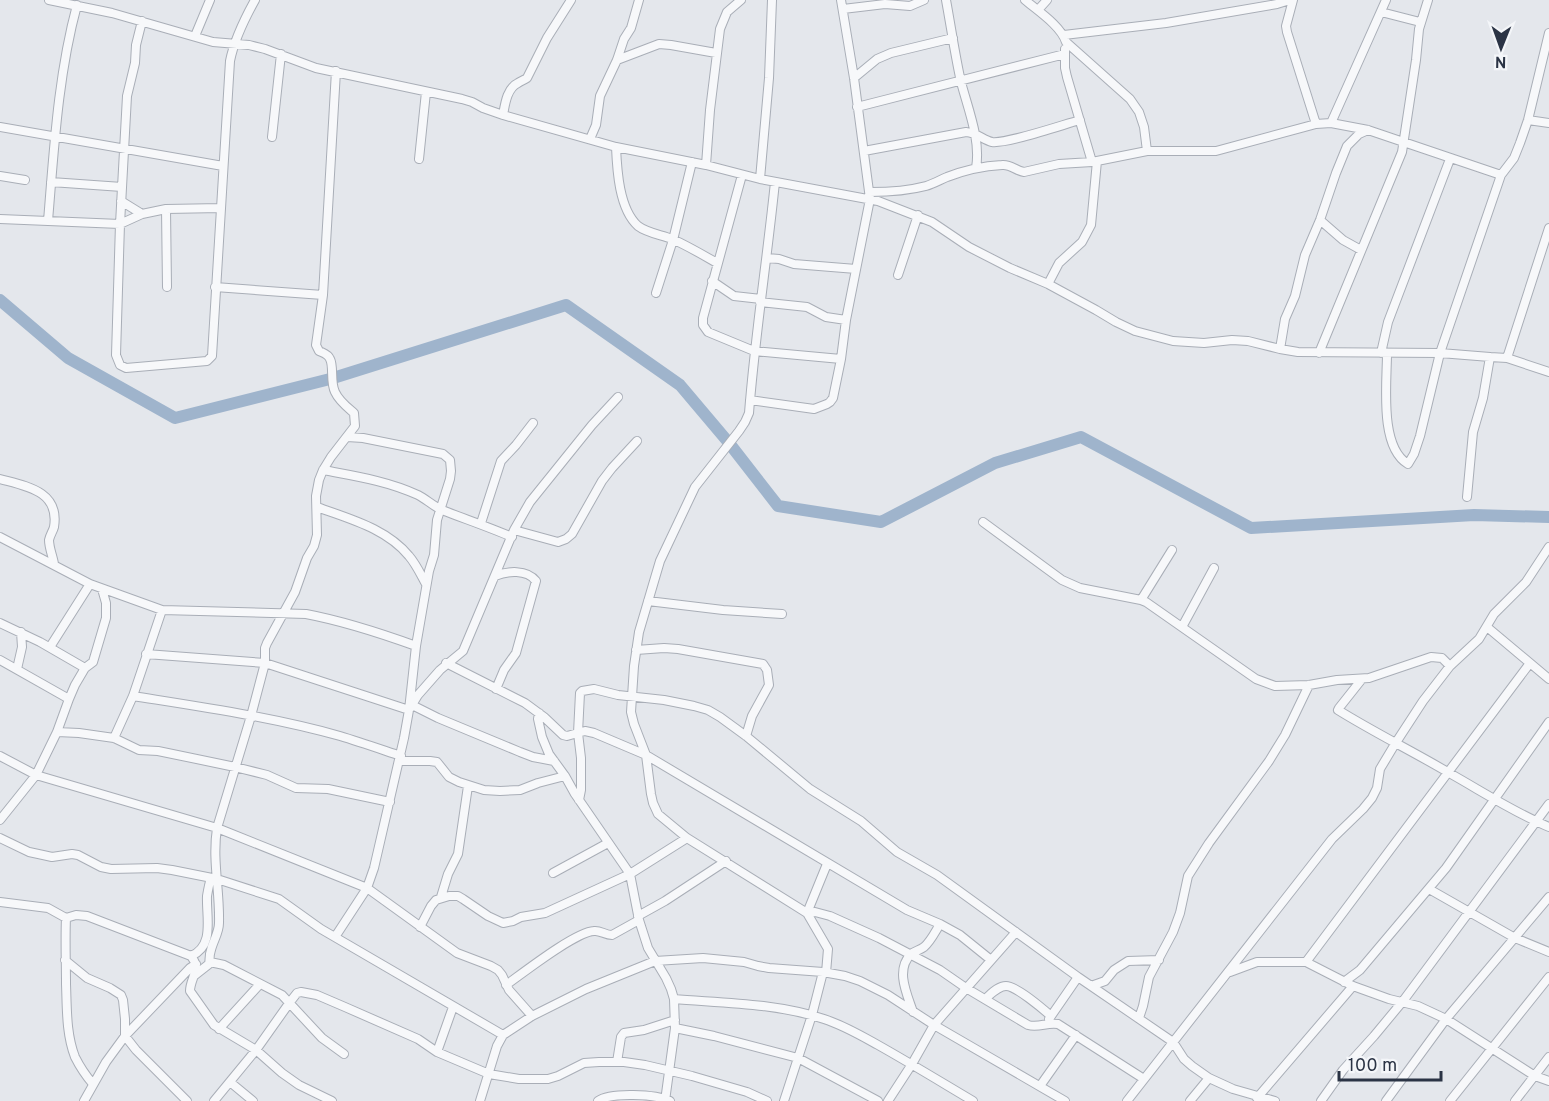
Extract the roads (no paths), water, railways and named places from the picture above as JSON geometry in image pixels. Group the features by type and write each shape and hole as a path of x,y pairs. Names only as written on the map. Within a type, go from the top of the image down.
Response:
{"street":[{"path":"49,0 64,1 213,42 249,45 316,68 462,99 503,115 616,147 775,182 870,196 932,222 990,258 1048,284 1116,322 1155,337 1204,344 1232,340 1248,341 1280,349 1319,353 1440,353 1507,358 1549,372"},
{"path":"195,36 210,0"},
{"path":"142,21 127,96 121,201 116,355 123,367 210,359 231,53 255,0"},
{"path":"503,115 512,88 527,78 571,0"},
{"path":"590,139 596,125 600,96 624,39 634,22 639,0"},
{"path":"706,165 720,29 727,12 741,0"},
{"path":"760,179 769,78 772,0"},
{"path":"750,400 814,409 831,402 833,398 870,196 842,4 910,6 924,0"},
{"path":"946,0 961,81 975,132 976,168"},
{"path":"1025,0 1130,99 1139,112 1144,127 1147,152"},
{"path":"1038,10 1047,0"},
{"path":"1065,38 1166,23 1291,0 1287,32 1316,124"},
{"path":"1331,123 1386,0"},
{"path":"1319,353 1400,159 1413,84 1420,22 1428,0"},
{"path":"48,221 63,73 70,30 77,5"},
{"path":"1381,12 1420,22"},
{"path":"1450,159 1388,322 1384,353 1386,419 1394,447 1408,464 1420,436 1440,353 1501,175 1514,158 1528,120 1549,33"},
{"path":"854,78 877,59 891,53 953,38"},
{"path":"1048,284 1059,263 1082,242 1091,225 1095,162 1067,77 1065,38"},
{"path":"617,60 659,44 716,53"},
{"path":"272,137 280,54"},
{"path":"857,106 1065,54"},
{"path":"332,1101 290,1078 256,1050 219,1029 210,1021 190,991 190,985 195,975 207,967 210,962 210,952 219,927 214,878 214,841 251,716 265,663 267,643 300,582 314,546 317,535 318,485 323,470 355,426 354,413 334,391 331,359 317,348 323,295 336,71"},
{"path":"419,159 426,92"},
{"path":"977,153 992,142 1080,120"},
{"path":"1528,120 1549,123"},
{"path":"870,196 927,186 976,168 1006,165 1024,172 1059,164 1095,162 1147,152 1216,151 1316,124 1331,123 1368,130 1501,175"},
{"path":"0,127 223,166"},
{"path":"1280,349 1285,319 1295,296 1305,255 1320,220 1336,172 1347,146 1359,134 1368,130"},
{"path":"864,151 958,133 975,132 992,142"},
{"path":"616,147 618,181 631,218 639,227 673,240 717,263"},
{"path":"656,293 673,240 692,162"},
{"path":"742,175 703,318 705,329 754,351 841,359"},
{"path":"0,176 25,180"},
{"path":"51,182 122,187"},
{"path":"775,182 748,413 745,422 695,486 660,561 639,632 631,712 646,755 651,794 658,814 687,838 807,912 828,949 812,1015 784,1101"},
{"path":"121,201 142,214"},
{"path":"0,219 120,224 142,214 166,209 221,208"},
{"path":"166,209 167,287"},
{"path":"898,275 918,216"},
{"path":"1320,220 1343,240 1361,250"},
{"path":"1507,358 1549,228"},
{"path":"767,258 794,264 856,268"},
{"path":"712,281 734,296 807,307 826,317 846,320"},
{"path":"215,287 323,295"},
{"path":"1467,497 1473,432 1483,398 1490,357"},
{"path":"411,707 446,663 462,651 513,533 530,502 592,425 618,397"},
{"path":"481,523 501,461 532,423"},
{"path":"355,426 363,438"},
{"path":"335,937 367,888 374,868 411,707 416,646 426,585 434,555 435,528 450,478 451,465 448,457 443,454 347,436"},
{"path":"323,470 364,477 418,495 439,509 513,533 558,542 572,534 602,481 637,441"},
{"path":"0,479 34,490 51,501 54,527 49,542 54,564"},
{"path":"317,507 374,529 392,540 411,558 426,585"},
{"path":"983,522 1062,580 1080,588 1141,600 1256,679 1275,686 1362,679 1431,657 1442,658 1450,666"},
{"path":"0,537 90,584 162,610 306,614 328,618 416,646"},
{"path":"1127,1101 1332,839 1372,798 1377,788 1380,769 1423,701 1450,666 1471,648 1494,614 1533,573 1549,547"},
{"path":"1141,600 1172,550"},
{"path":"1182,627 1214,568"},
{"path":"495,576 504,573 520,573 533,577 536,581 516,653 504,670 496,689"},
{"path":"50,647 90,584"},
{"path":"0,820 36,775 84,668 93,662 106,618 106,603 102,588"},
{"path":"648,601 782,614"},
{"path":"114,738 133,696 162,610"},
{"path":"0,623 32,637 84,668"},
{"path":"1487,627 1549,679"},
{"path":"17,669 22,647 21,632"},
{"path":"22,647 32,637"},
{"path":"636,650 678,649 763,664 767,670 769,685 752,716 746,736"},
{"path":"146,654 265,663 411,707 533,757 554,760"},
{"path":"0,660 69,699"},
{"path":"446,663 525,703 563,735 594,733 646,755 907,910 960,935 991,960"},
{"path":"1306,962 1530,663"},
{"path":"1362,679 1338,710 1495,799 1549,826"},
{"path":"1139,1018 1149,977 1173,932 1188,876 1209,843 1269,761 1285,735 1309,685"},
{"path":"579,800 581,758 578,733 582,690 594,689 702,708 720,717 746,736 810,789 861,821 897,852 937,875 1078,977 1173,1042 1184,1059 1209,1077 1257,1099 1275,1101"},
{"path":"133,696 251,716 340,736 400,759 437,762 449,777 468,786 484,790 520,790 565,776"},
{"path":"539,713 542,737 549,754 630,874 638,918 648,948 666,978 674,999 675,1024 667,1100 636,1095 606,1097 598,1101"},
{"path":"1257,1099 1360,970 1446,868 1549,722"},
{"path":"57,732 114,738 139,750 158,751 235,767 267,775 296,788 328,789 390,802"},
{"path":"0,756 36,775 217,828 367,888 457,953 498,970 506,985 532,1016"},
{"path":"441,897 448,873 458,854 468,786"},
{"path":"1321,1101 1343,1070 1402,1001 1549,804"},
{"path":"0,838 29,852 52,856 78,855 101,867 156,868 214,878 279,899 335,937 503,1035"},
{"path":"420,927 436,900 449,896 458,896 497,921 508,923 521,917 545,913 630,874 687,838"},
{"path":"552,873 608,843"},
{"path":"506,985 586,932 600,931 612,935 726,861"},
{"path":"807,912 827,864"},
{"path":"84,1101 109,1057 125,1036 190,968 208,935 207,897 214,878"},
{"path":"1429,889 1515,938 1549,952"},
{"path":"1386,1101 1446,1019 1549,897"},
{"path":"0,902 48,908 66,918 76,915 87,916 193,960"},
{"path":"807,912 830,916 911,955 940,970 1028,1025 1034,1027 1058,1024 1144,1079"},
{"path":"66,918 67,1012 72,1046 80,1068 93,1084"},
{"path":"913,1012 902,976 904,966 911,955 927,943 940,924"},
{"path":"888,1101 934,1025 1016,932"},
{"path":"480,1101 497,1046 503,1035 532,1016 586,989 655,961 681,958 725,959 758,966 824,972 860,981 888,995 934,1025 1065,1101"},
{"path":"65,960 87,978 121,995 125,1036 187,1101"},
{"path":"193,960 195,975"},
{"path":"1091,986 1105,981 1114,970 1128,961 1159,960"},
{"path":"210,962 224,965 282,995 322,1038 344,1054"},
{"path":"1228,973 1257,962 1306,962 1349,984 1389,999 1418,1006 1446,1019 1534,1076 1549,1081"},
{"path":"1045,1024 1078,977"},
{"path":"1450,1101 1549,977"},
{"path":"1105,981 1105,995"},
{"path":"219,1029 260,984"},
{"path":"985,999 1001,987 1010,986 1052,1016"},
{"path":"214,1101 256,1050 297,993 307,992 418,1039 436,1052 489,1074 519,1079 542,1079 558,1076 584,1063 617,1062 645,1065 708,1080 767,1101"},
{"path":"674,999 730,1003 812,1015 848,1028 973,1101"},
{"path":"436,1052 453,1007"},
{"path":"617,1062 621,1037 624,1033 675,1024 798,1058 878,1101"},
{"path":"1040,1086 1076,1035"},
{"path":"1515,1101 1549,1058"},
{"path":"1190,1101 1209,1077"},
{"path":"230,1082 253,1101"}],"waterway":[{"path":"0,300 68,358 175,418 330,379 566,305 680,385 778,506 881,522 995,463 1081,437 1251,528 1474,515 1549,517"}]}
